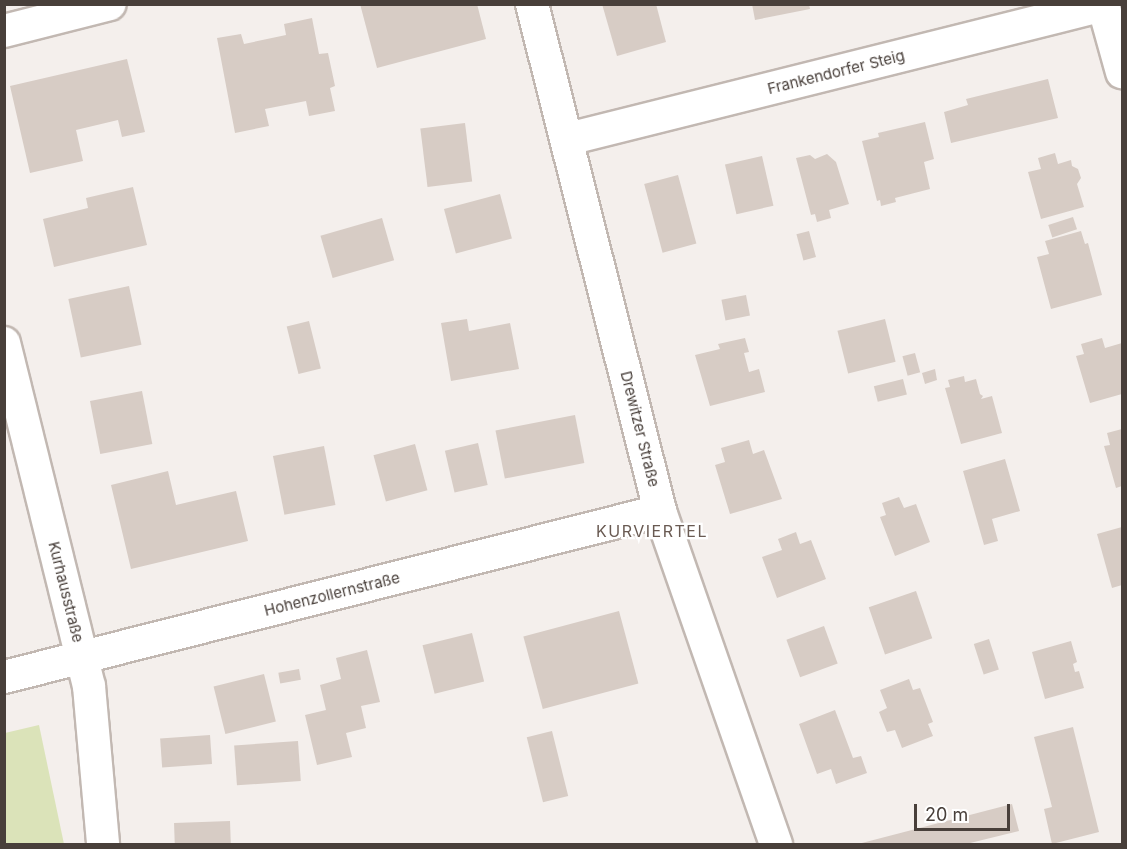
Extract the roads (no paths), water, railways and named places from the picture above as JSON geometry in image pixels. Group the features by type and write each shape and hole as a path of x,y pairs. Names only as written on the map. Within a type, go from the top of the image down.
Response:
{"street":[{"path":"4,31 110,4"},
{"name":"Drewitzer Straße","path":"532,4 660,510 776,844"},
{"path":"1104,5 1122,72"},
{"name":"Frankendorfer Steig","path":"568,139 1104,5"},
{"name":"Kurhausstraße","path":"4,343 89,686 103,844"},
{"name":"Hohenzollernstraße","path":"4,677 660,510"}],"district":[{"name":"KURVIERTEL","path":"652,531"}]}
